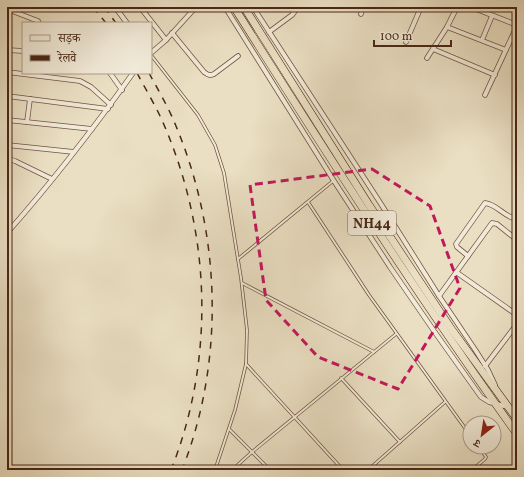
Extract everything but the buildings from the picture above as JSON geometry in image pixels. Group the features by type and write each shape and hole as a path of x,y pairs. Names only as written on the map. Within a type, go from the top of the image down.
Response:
{"highway":[{"name":"NH44","path":"234,7 353,195 517,434"},
{"name":"NH44","path":"244,7 369,205 450,327 517,419"}],"street":[{"path":"115,7 126,22"},
{"path":"140,7 152,22"},
{"path":"152,53 196,7"},
{"path":"225,7 334,180 470,383 481,397 488,402 508,407"},
{"path":"253,7 438,296 485,366 494,382 497,393"},
{"path":"269,32 292,15 298,7"},
{"path":"361,14 363,7"},
{"path":"406,42 421,7"},
{"path":"427,58 447,27 457,7"},
{"path":"471,7 517,25 485,95"},
{"path":"7,9 38,22"},
{"path":"482,40 492,16"},
{"path":"152,22 166,40"},
{"path":"447,27 506,50"},
{"path":"172,33 207,75 214,74 238,56"},
{"path":"433,49 494,75"},
{"path":"7,50 22,51"},
{"path":"7,72 22,74"},
{"path":"25,74 80,80 91,87 111,105"},
{"path":"111,74 122,90"},
{"path":"7,233 108,109 132,74"},
{"path":"7,96 108,109"},
{"path":"27,122 30,99"},
{"path":"7,120 92,129"},
{"path":"7,145 74,152"},
{"path":"8,160 20,163 52,179"},
{"path":"468,256 457,247 456,244 485,203 490,204 512,218 517,219"},
{"path":"438,296 492,223 497,224 517,240"},
{"path":"456,272 517,315"},
{"path":"485,366 517,324"}],"lane":[{"path":"152,55 198,115 215,146 224,173 242,283 248,346 246,364 229,429 215,470"},
{"path":"238,258 334,180"},
{"path":"308,202 369,296 462,424"},
{"path":"242,283 374,352"},
{"path":"232,470 341,378 396,334"},
{"path":"246,364 343,470"},
{"path":"341,378 400,442"},
{"path":"368,470 445,402"},
{"path":"229,429 270,470"},
{"path":"472,470 486,459 485,455"}],"highlighted area":[{"path":"372,169 430,206 460,288 398,389 318,357 266,300 250,185"}],"railway":[{"path":"93,7 105,22"},
{"path":"104,7 115,22"},
{"path":"138,74 161,118 178,160 190,204 198,248 202,293 201,338 195,383 186,427 171,470"},
{"path":"150,74 173,119 189,161 201,204 209,249 212,294 211,339 206,383 196,427 182,470"}]}
